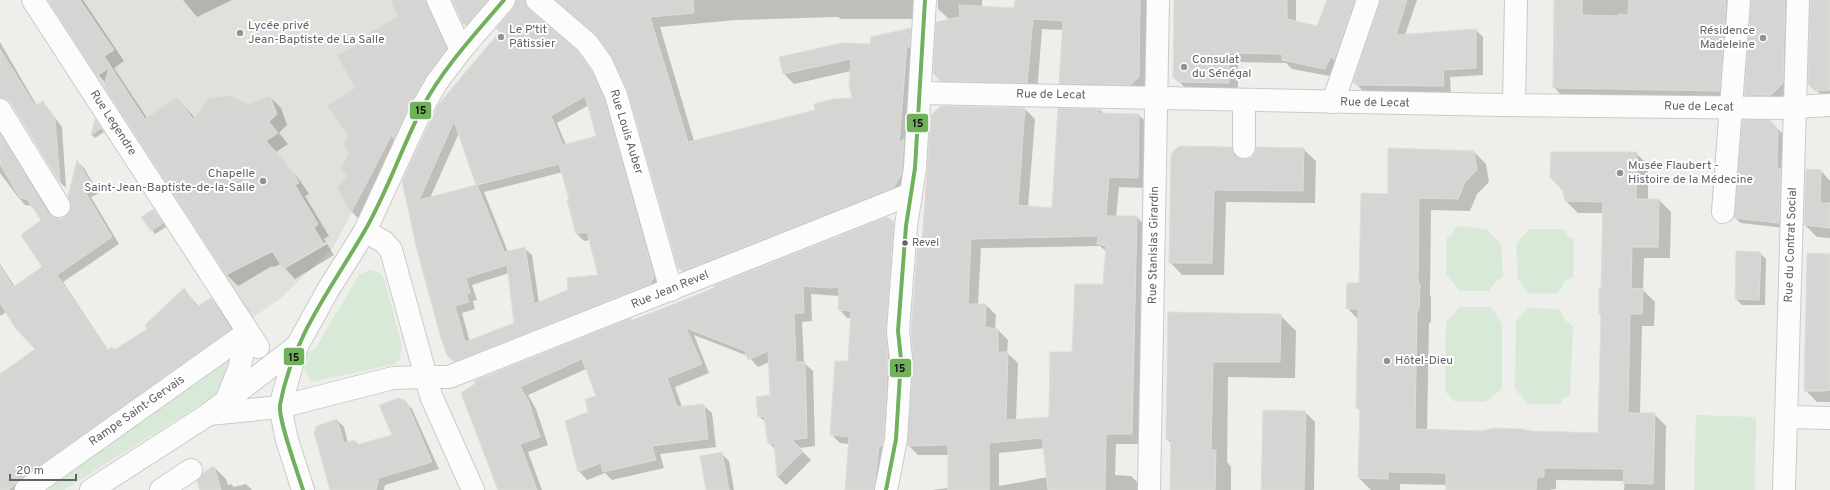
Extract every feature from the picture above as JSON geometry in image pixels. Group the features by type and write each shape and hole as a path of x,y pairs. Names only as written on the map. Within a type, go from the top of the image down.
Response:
{"street":[{"name":"Rue Legendre","path":"33,0 253,339"},
{"path":"438,0 461,50"},
{"path":"303,490 287,440 280,408 297,346 332,283 365,230 422,108 437,82 461,50 504,0"},
{"name":"Rue Louis Auber","path":"537,0 587,43 602,64 616,95 671,290"},
{"path":"886,490 896,439 901,359 898,331 905,241 915,168 925,0"},
{"name":"Rue Stanislas Girardin","path":"1150,490 1158,0"},
{"path":"1333,102 1368,0"},
{"path":"1514,104 1516,0"},
{"path":"1723,212 1739,0"},
{"name":"Rue du Contrat Social","path":"1784,490 1798,0"},
{"name":"Rue de Lecat","path":"920,92 1333,102 1795,108 1830,105"},
{"path":"1244,100 1244,147"},
{"path":"0,110 59,206"},
{"name":"Rue Jean Revel","path":"209,414 280,408 392,378 449,377 911,194"},
{"path":"365,230 384,242 391,250 431,396 473,490"},
{"path":"227,399 238,369 253,339"},
{"name":"Rampe Saint-Gervais","path":"26,490 253,339"},
{"path":"92,490 209,414 297,346"},
{"path":"1787,417 1830,418"},
{"path":"161,490 191,470"}],"shaded area":[{"path":"41,0 427,0 436,20 406,34 382,26 359,39 403,113 333,248 281,298 251,319"}],"green space":[{"path":"1456,226 1487,229 1501,245 1503,277 1494,283 1489,291 1460,291 1446,274 1447,237 1453,234"},
{"path":"1529,229 1564,229 1568,236 1574,239 1573,277 1565,281 1558,293 1530,294 1518,280 1516,244"},
{"path":"370,270 380,273 385,281 402,347 399,360 395,364 312,382 305,372 302,355 315,349 359,275"},
{"path":"1460,307 1491,307 1502,324 1502,389 1485,402 1454,401 1445,391 1446,322"},
{"path":"1528,308 1559,309 1566,321 1573,326 1570,395 1563,399 1560,404 1528,404 1515,389 1516,321"},
{"path":"234,353 239,356 214,396 64,490 41,490"},
{"path":"1696,415 1756,417 1755,490 1694,490"}],"building":[{"path":"48,0 80,0 114,50 104,56 145,119 177,97 193,119 208,99 228,95 248,104 270,96 277,114 269,122 278,133 266,141 291,169 299,183 295,185 318,224 314,228 324,244 283,269 273,252 271,252 226,275 104,86 109,68 97,76"},
{"path":"390,0 426,0 447,48 426,76 411,103 394,140 392,134 351,213 337,188 347,177 341,168 350,150 343,147 348,136 327,106 355,88 337,55 360,43 359,39 398,16"},
{"path":"452,0 488,0 467,24 463,24"},
{"path":"516,0 525,0 529,9 578,51 591,70 604,99 654,277 650,284 454,362 447,355 440,335 417,250 402,181 438,105 501,30 496,29 513,8","holes":["585,96 596,136 563,145 551,116","454,121 476,185 419,200","559,164 569,199 567,200 576,234 587,232 598,275 567,278 568,290 534,304 525,247 505,252 506,256 477,185","507,265 514,323 465,342 455,306 469,302 466,294 470,293 466,278"]},
{"path":"556,0 693,0 694,13 650,17 688,142 815,110 814,104 833,99 852,98 849,86 851,59 783,74 779,57 842,43 870,44 871,37 911,28 910,48 907,45 899,143 904,139 901,175 894,187 683,271 678,268 628,92 613,59 595,34"},
{"path":"1015,0 1140,0 1139,77 1130,85 1059,83 1063,21 1033,19 1027,83 940,81 933,73 936,22 960,17 959,5 1014,8"},
{"path":"1174,0 1287,0 1287,19 1317,26 1327,0 1355,0 1334,60 1331,56 1325,69 1282,60 1282,54 1229,53 1229,83 1178,82 1173,77"},
{"path":"1380,0 1407,0 1396,35 1476,29 1476,68 1443,70 1444,86 1356,85 1353,82"},
{"path":"1554,0 1582,0 1582,15 1618,16 1618,14 1628,15 1629,0 1726,0 1720,91 1553,88"},
{"path":"1751,0 1785,0 1783,83 1771,95 1744,95"},
{"path":"1810,0 1830,0 1830,90 1815,91 1808,84"},
{"path":"0,49 35,106 43,101 55,119 60,183 11,103 6,99 0,98"},
{"path":"941,106 1025,108 1018,205 1052,208 1058,108 1101,109 1097,113 1139,114 1138,178 1109,177 1106,216 1137,216 1132,434 1106,434 1105,490 1048,490 1042,438 989,443 989,490 948,490 948,445 907,446 913,360 911,331 918,239 922,243 931,115","holes":["1098,236 1097,244 1106,246 1103,284 1075,284 1072,352 1050,352 1049,417 1006,420 1008,352 998,352 998,329 985,327 986,304 968,304 971,239"]},
{"path":"95,119 101,128 91,135"},
{"path":"1742,120 1770,120 1778,129 1777,168 1781,169 1779,223 1734,218"},
{"path":"0,134 48,213 53,217 62,219 70,212 71,205 68,197 77,160 92,185 84,190 112,237 57,275 107,350 112,347 114,350 147,329 145,325 184,288 197,307 211,298 231,329 19,480 9,490 0,490 0,374 35,349 16,329 0,303 0,266 13,287 42,267 21,235 41,220 27,199 20,198 0,164"},
{"path":"1179,146 1232,147 1233,154 1238,158 1244,159 1251,158 1255,153 1256,147 1304,148 1303,191 1214,190 1212,263 1169,263 1171,154"},
{"name":"Hôtel-Dieu","path":"1388,148 1474,151 1477,170 1465,182 1458,199 1419,198 1418,284 1420,284 1419,310 1417,311 1415,429 1482,431 1494,428 1598,433 1601,315 1599,314 1599,289 1601,289 1603,202 1565,201 1562,190 1550,177 1551,152 1637,152 1636,199 1659,199 1658,247 1632,247 1631,288 1643,289 1642,314 1630,314 1628,413 1655,413 1653,484 1623,483 1624,469 1544,468 1544,477 1537,477 1536,490 1446,490 1446,473 1388,472 1388,479 1358,478 1360,408 1356,408 1358,309 1346,309 1347,283 1359,283 1361,193 1388,194"},
{"path":"1806,169 1821,170 1820,203 1830,203 1830,228 1804,225"},
{"path":"154,209 163,223 151,231 141,217"},
{"path":"887,217 894,222 886,330 888,359 884,437 882,446 879,446 874,490 845,490 849,437 830,435 835,361 848,361 851,311 838,310 839,287 830,288 803,286 804,313 794,313 796,362 805,362 807,438 792,440 803,451 777,477 774,443 768,444 764,416 758,417 756,397 770,395 768,351 748,360 745,351 686,328 702,364 667,378 677,407 704,404 708,439 652,446 656,460 603,472 601,463 578,472 565,421 588,412 585,399 596,396 582,359 520,387 528,400 540,437 520,444 537,490 498,490 461,393 476,383 474,381 631,318 630,321 677,303 716,287 713,286"},
{"path":"1736,251 1761,252 1759,300 1735,299"},
{"path":"1807,253 1830,254 1830,390 1824,391 1804,391"},
{"path":"1168,312 1281,314 1280,362 1213,362 1211,450 1216,450 1215,490 1170,490 1171,439 1166,439"},
{"path":"399,398 406,401 432,462 379,478 376,490 330,490 314,432 317,426 337,419 344,443 355,440 356,445 392,435 379,405"},
{"path":"1263,410 1306,411 1304,490 1261,490"},
{"path":"722,452 729,490 706,490 700,456"},
{"path":"214,466 221,490 200,490 197,481 203,473"}],"transit line":[{"name":"15","path":"303,490 285,434 280,412 280,405 286,381 303,336 372,217 414,124 430,93 460,52 504,0"},
{"name":"15","path":"886,490 896,439 901,359 898,331 906,226 915,168 925,0"}],"place":[{"name":"Lycée privé Jean-Baptiste de La Salle","path":"240,33"},
{"name":"Le P'tit Pâtissier","path":"501,37"},
{"name":"Résidence Madeleine","path":"1763,38"},
{"name":"Consulat du Sénégal","path":"1184,67"},
{"name":"Musée Flaubert - Histoire de la Médecine","path":"1620,173"},
{"name":"Chapelle Saint-Jean-Baptiste-de-la-Salle","path":"263,181"},
{"name":"Revel","path":"905,243"},
{"name":"Hôtel-Dieu","path":"1387,361"}]}
